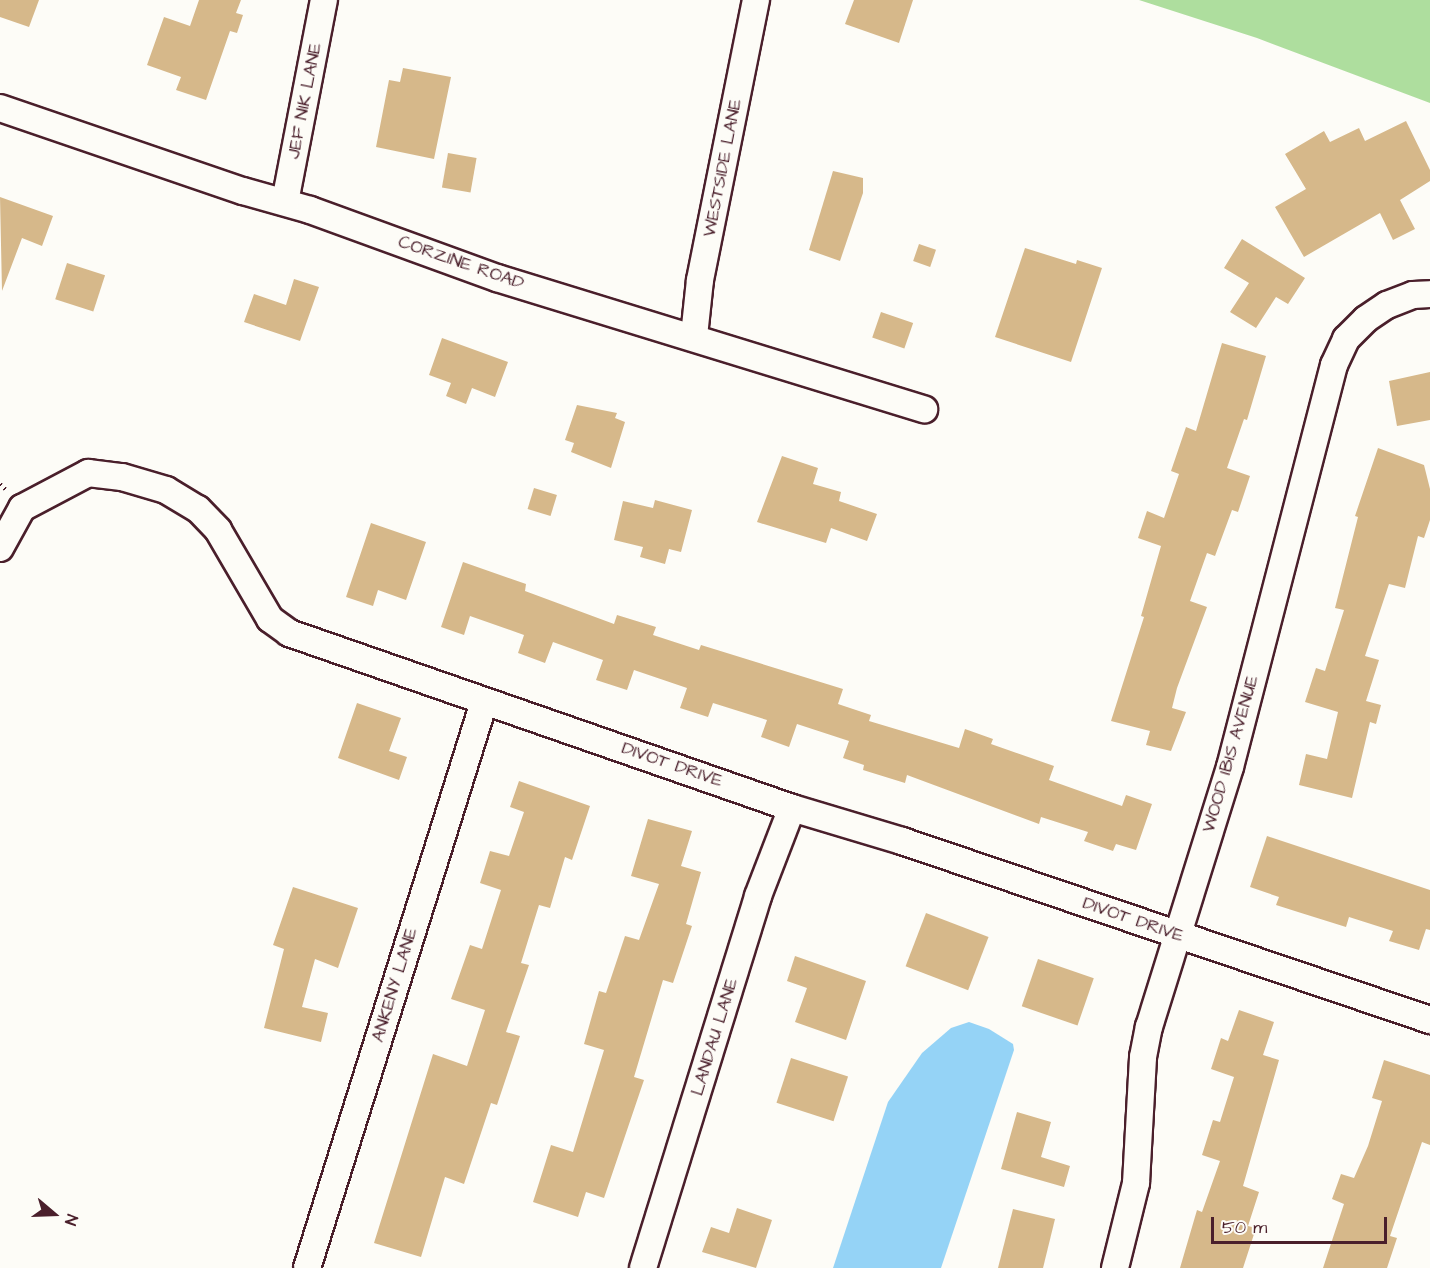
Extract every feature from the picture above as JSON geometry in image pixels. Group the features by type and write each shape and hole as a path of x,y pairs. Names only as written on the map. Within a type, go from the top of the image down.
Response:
{"street":[{"name":"JEF NIK LANE","path":"285,202 324,0"},
{"name":"WESTSIDE LANE","path":"694,336 700,280 756,0"},
{"name":"CORZINE ROAD","path":"0,108 138,157 285,202 497,278 694,336 924,409"},
{"name":"WOOD IBIS AVENUE","path":"1115,1268 1136,1183 1143,1057 1230,767 1334,365 1346,339 1366,319 1387,305 1413,295 1430,294"},
{"name":"DIVOT DRIVE","path":"0,548 22,508 88,473 122,477 166,490 198,509 218,530 270,619 289,633 792,808 1430,1020"},
{"name":"ANKENY LANE","path":"307,1268 484,702"},
{"name":"LANDAU LANE","path":"643,1268 758,896 792,808"}],"green space":[{"path":"1139,0 1430,0 1430,103 1257,38"}],"water":[{"path":"969,1022 989,1029 1013,1044 1014,1050 941,1268 833,1268 888,1102 922,1053 951,1028"}],"building":[{"path":"0,0 39,0 29,27 0,17"},
{"path":"199,0 241,0 236,13 243,15 237,33 230,31 206,100 176,90 181,77 147,65 164,17 190,26"},
{"path":"854,0 913,0 899,43 845,24"},
{"path":"403,68 451,77 434,159 376,147 389,80 400,82"},
{"path":"1406,121 1430,170 1430,181 1400,200 1415,229 1393,240 1380,213 1304,257 1275,207 1306,189 1285,154 1324,131 1330,142 1359,128 1365,141"},
{"path":"448,153 477,158 470,193 442,187"},
{"path":"833,171 863,178 863,193 840,261 809,250"},
{"path":"0,197 53,216 42,246 22,238 2,291"},
{"path":"1242,239 1305,278 1288,304 1276,297 1256,328 1230,312 1249,283 1224,268"},
{"path":"919,244 936,250 930,267 913,261"},
{"path":"1025,248 1076,264 1077,260 1102,268 1071,362 995,337"},
{"path":"67,263 105,275 93,312 55,299"},
{"path":"294,279 319,287 300,341 244,322 254,294 286,305"},
{"path":"881,312 913,323 904,349 872,338"},
{"path":"442,338 508,362 495,397 472,388 466,404 446,396 451,383 429,375"},
{"path":"1222,343 1266,356 1247,420 1244,419 1227,468 1250,476 1238,512 1232,510 1215,556 1207,553 1190,601 1207,607 1177,688 1172,708 1186,712 1171,751 1146,745 1150,731 1111,721 1144,617 1141,616 1161,546 1138,538 1147,511 1164,518 1179,474 1171,471 1186,427 1196,431"},
{"path":"1430,372 1430,420 1397,426 1389,381"},
{"path":"577,405 617,413 615,418 625,422 611,468 571,452 574,443 565,440"},
{"path":"1378,448 1424,465 1430,489 1430,520 1424,538 1418,536 1405,588 1389,584 1365,656 1379,660 1366,701 1381,705 1376,724 1370,722 1352,798 1299,785 1306,754 1327,759 1338,712 1305,702 1316,668 1325,671 1344,610 1335,608 1358,517 1355,516"},
{"path":"782,456 818,468 813,484 841,492 839,501 877,514 867,541 831,528 826,543 757,522"},
{"path":"534,488 557,495 551,516 528,509"},
{"path":"655,500 692,510 681,552 669,549 665,564 640,557 643,547 614,540 623,501 653,508"},
{"path":"371,523 426,542 406,600 378,590 373,606 346,597"},
{"path":"463,562 526,584 525,591 614,624 617,615 656,627 653,635 699,650 701,645 843,689 838,704 871,715 869,721 959,748 965,729 993,739 991,744 1054,766 1049,780 1122,806 1126,795 1152,804 1136,850 1116,844 1113,851 1084,841 1088,832 1041,817 1039,824 907,775 905,783 863,770 864,765 843,758 849,741 797,724 789,747 761,737 767,720 713,703 708,717 680,708 687,688 634,670 627,690 596,680 603,660 553,642 545,663 518,653 524,635 470,616 464,635 441,627"},
{"path":"357,703 401,718 389,751 407,757 399,780 338,758"},
{"path":"519,781 590,806 572,860 565,857 550,908 539,905 521,963 529,965 506,1032 520,1036 497,1105 491,1103 464,1184 445,1177 421,1257 374,1243 433,1054 467,1066 485,1010 451,999 470,945 482,949 501,890 480,883 490,851 509,856 524,812 510,807"},
{"path":"648,819 692,831 681,866 701,872 686,924 692,926 673,983 663,980 634,1077 644,1080 604,1198 586,1192 578,1217 533,1202 551,1145 573,1152 604,1050 584,1044 599,991 606,993 625,936 639,940 659,884 631,876"},
{"path":"1267,836 1430,890 1430,930 1426,929 1419,950 1389,941 1393,931 1349,917 1346,927 1276,905 1279,897 1250,887"},
{"path":"293,887 358,908 338,968 315,959 302,1007 328,1013 321,1042 264,1028 284,949 273,945"},
{"path":"926,913 989,937 968,990 906,966"},
{"path":"795,956 866,981 846,1040 795,1022 807,988 787,981"},
{"path":"1038,959 1094,978 1078,1025 1022,1006"},
{"path":"1239,1010 1274,1022 1263,1055 1279,1060 1243,1186 1259,1192 1248,1226 1256,1228 1243,1268 1180,1268 1197,1210 1202,1212 1220,1161 1202,1155 1213,1120 1220,1122 1234,1077 1211,1069 1221,1038 1228,1041"},
{"path":"791,1058 848,1077 834,1121 776,1103"},
{"path":"1384,1060 1430,1075 1430,1145 1422,1142 1390,1236 1397,1238 1387,1268 1323,1268 1344,1204 1332,1199 1341,1174 1354,1178 1368,1146 1382,1101 1372,1098"},
{"path":"1017,1112 1051,1122 1041,1157 1070,1166 1064,1187 1001,1169"},
{"path":"737,1208 772,1220 756,1268 702,1252 711,1227 729,1233"},
{"path":"1013,1209 1055,1219 1043,1268 998,1268"}]}
